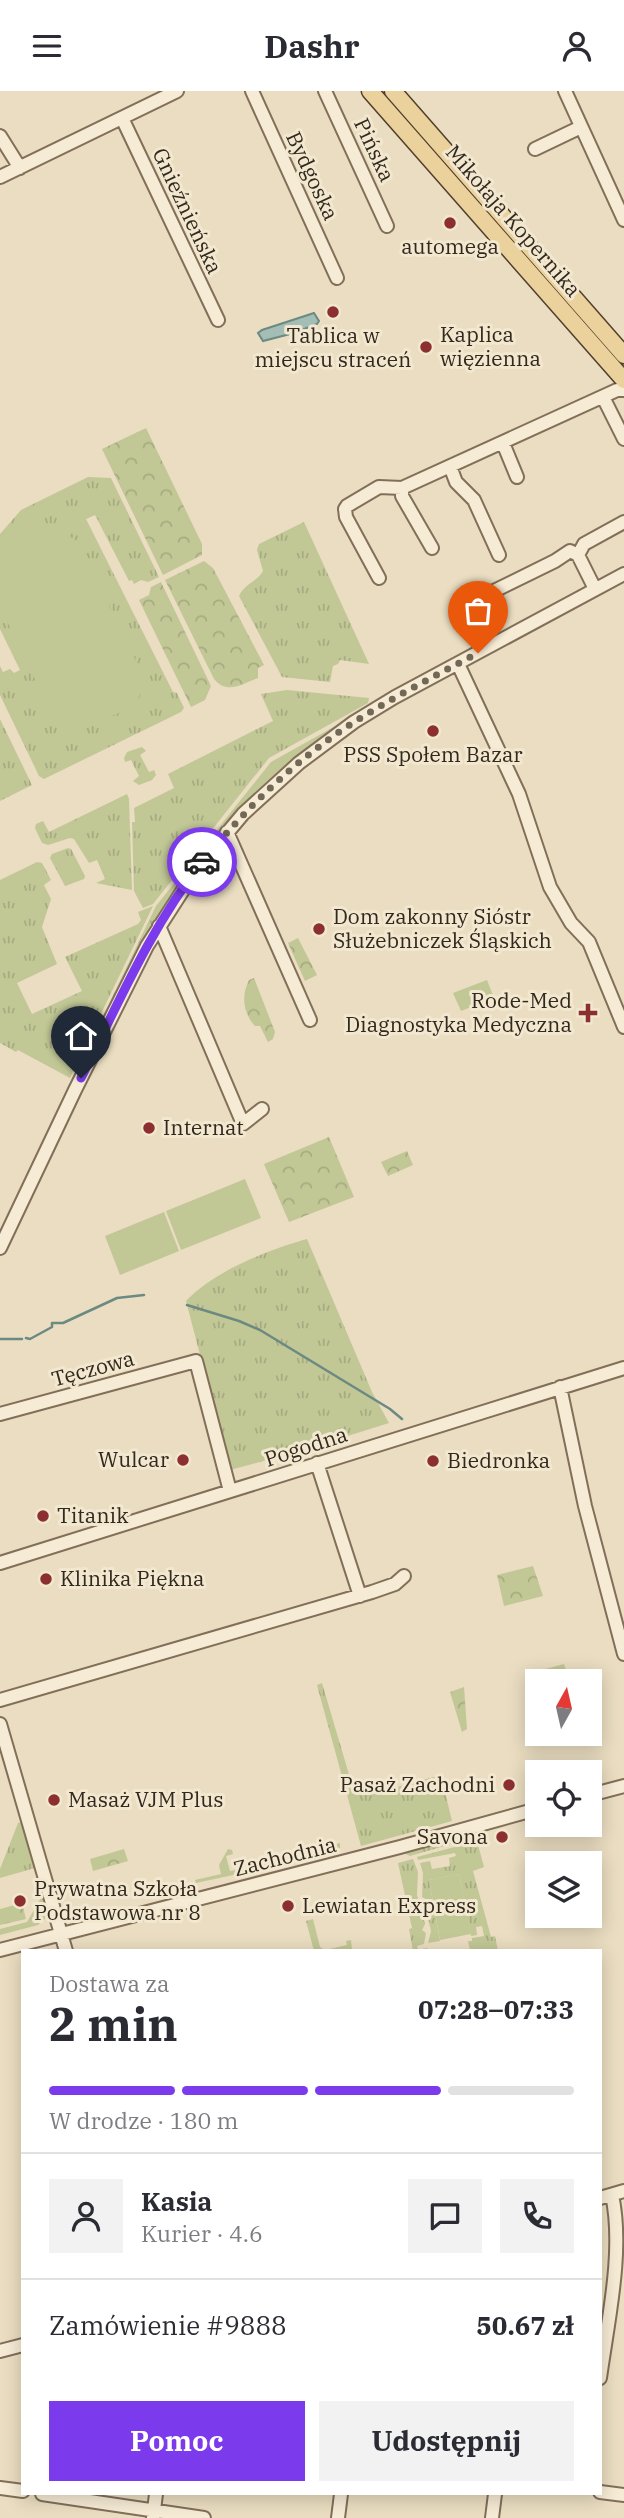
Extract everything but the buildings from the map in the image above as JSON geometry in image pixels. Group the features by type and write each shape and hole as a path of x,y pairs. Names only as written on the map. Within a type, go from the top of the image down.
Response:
{"main road":[{"name":"Mikołaja Kopernika","path":"370,91 460,192 621,383"},
{"name":"Mikołaja Kopernika","path":"393,91 624,355"},
{"path":"460,192 472,180"}],"street":[{"path":"0,177 177,91"},
{"name":"Bydgoska","path":"252,91 337,278"},
{"name":"Pińska","path":"325,91 387,226"},
{"path":"565,91 624,220"},
{"name":"Gnieźnieńska","path":"122,118 218,320"},
{"path":"535,149 581,127"},
{"path":"0,136 20,168"},
{"path":"379,578 346,517 345,509 379,487 402,488 603,397 621,383"},
{"path":"603,397 624,439"},
{"path":"503,443 517,477"},
{"path":"450,466 456,482 474,499 499,555"},
{"path":"402,488 402,496 432,548"},
{"path":"578,555 584,544 624,522"},
{"path":"488,594 570,551 578,555 595,589"},
{"path":"0,1248 75,1090 159,926 196,870 227,832 274,784 328,740 395,697 624,574"},
{"path":"458,663 519,794 550,887 574,927 589,941 624,1027"},
{"path":"227,832 310,1020"},
{"path":"159,926 243,1124 262,1109"},
{"name":"Tęczowa","path":"0,1414 196,1361 230,1491"},
{"name":"Pogodna","path":"0,1563 624,1368"},
{"path":"559,1387 585,1506 624,1654"},
{"path":"317,1463 360,1596"},
{"path":"0,1700 360,1596 395,1584 404,1576"},
{"path":"0,1724 65,1949"},
{"path":"602,1792 624,1786"},
{"name":"Zachodnia","path":"0,1950 525,1812"},
{"path":"602,2363 618,2242 617,2215 612,2195"},
{"path":"0,2351 21,2346"},
{"path":"0,2488 21,2491"},
{"path":"602,2492 624,2495"},
{"path":"48,2495 154,2514 204,2518"},
{"path":"154,2514 156,2495"},
{"path":"338,2518 341,2495"},
{"path":"492,2518 495,2495"}],"green space":[{"path":"146,428 202,544 202,555 163,575 102,449"},
{"path":"88,477 111,478 159,577 134,584 132,580 129,581 95,515 86,519 173,692 177,693 184,708 181,712 44,779 39,776 0,695 0,666 3,672 10,669 14,673 20,670 0,629 0,534 21,510"},
{"path":"304,522 369,664 340,660 333,666 330,682 282,677 239,596 263,571 257,550 259,544"},
{"path":"37,527 63,532 77,541 143,675 139,697 133,704 113,715 77,720 54,712 46,702 0,607 0,547 20,532"},
{"path":"204,561 213,568 264,665 258,668 258,678 235,687 224,686 214,679 165,580"},
{"path":"161,582 211,686 205,700 191,707 139,600 149,595 151,587"},
{"path":"287,690 369,698 368,703 269,758 153,904 143,908 134,891 134,808 174,788 168,774 273,721 261,694"},
{"path":"355,715 303,752 179,885 142,945 76,1072 156,906 271,762"},
{"path":"0,719 32,785 0,801"},
{"path":"142,747 146,751 140,755 149,772 154,770 156,775 152,780 139,785 133,781 139,776 131,760 125,762 124,758 127,752"},
{"path":"127,794 132,890 96,883 105,879 97,860 89,863 74,839 48,845 42,843 35,828 36,824 43,821 49,832"},
{"path":"68,848 85,876 84,879 65,886 50,858 52,854"},
{"path":"37,862 42,863 51,880 44,885 51,899 42,927 57,964 17,983 32,1014 82,991 65,957 138,924 141,920 138,912 153,906 70,1078 0,1043 0,880"},
{"path":"298,938 317,975 305,981 288,943"},
{"path":"254,978 275,1032 273,1039 268,1042 260,1026 255,1026 251,1021 244,1004 249,980"},
{"path":"487,980 494,998 461,1011 453,993"},
{"path":"329,1137 354,1197 289,1222 264,1164"},
{"path":"407,1151 413,1165 388,1176 381,1162"},
{"path":"245,1179 261,1218 181,1250 166,1211"},
{"path":"164,1212 179,1251 120,1275 105,1236"},
{"path":"307,1239 372,1392 389,1423 230,1470 186,1301 226,1271"},
{"path":"533,1566 543,1596 504,1606 497,1575"},
{"path":"564,1664 566,1669 545,1669"},
{"path":"322,1683 353,1788 364,1785 368,1795 441,1775 452,1821 361,1846 317,1685"},
{"path":"464,1687 467,1729 462,1732 450,1692"},
{"path":"21,1822 35,1868 0,1878 0,1869 18,1823"},
{"path":"471,1833 476,1837 410,1856 404,1851"},
{"path":"477,1841 484,1867 473,1871 491,1937 495,1936 498,1949 470,1949 468,1941 484,1936 482,1926 476,1927 477,1935 471,1936 459,1874 429,1880 440,1941 428,1943 431,1931 425,1905 427,1900 422,1897 423,1873 420,1863 430,1861 432,1869 450,1866 449,1858 456,1856 455,1853 418,1860 417,1857"},
{"path":"340,1843 340,1848 257,1867 259,1864"},
{"path":"124,1849 128,1861 93,1871 90,1859"},
{"path":"228,1849 232,1850 233,1854 226,1856 230,1871 236,1870 238,1874 196,1883 195,1880 221,1874 219,1865"},
{"path":"413,1859 418,1872 417,1895 425,1924 422,1930 426,1933 424,1944 417,1946 418,1949 413,1949 409,1929 412,1928 398,1863"},
{"path":"459,1874 471,1934 440,1940 429,1880"},
{"path":"42,1896 48,1916 38,1925 0,1935 0,1929 27,1922"},
{"path":"22,1903 26,1919 0,1925 0,1909"},
{"path":"313,1919 320,1947 323,1949 313,1949 306,1921"},
{"path":"351,1940 352,1949 329,1949 347,1945 346,1941"}],"water":[{"path":"314,313 319,321 317,324 294,333 263,341 258,333 262,330"}],"waterway":[{"path":"26,1338 30,1339 52,1327 52,1323 63,1323 117,1298 144,1295"},
{"path":"187,1305 260,1330 390,1409 402,1419"},
{"path":"0,1339 22,1339"}],"way so far":[{"path":"202,862 243,814 274,784 328,740 395,697 478,653"}],"place":[{"name":"automega","path":"450,223"},
{"name":"Tablica w miejscu straceń","path":"333,312"},
{"name":"Kaplica więzienna","path":"426,347"},
{"name":"PSS Społem Bazar","path":"433,731"},
{"name":"Dom zakonny Sióstr Służebniczek Śląskich","path":"319,929"},
{"name":"Rode-Med Diagnostyka Medyczna","path":"588,1013"},
{"name":"Internat","path":"149,1128"},
{"name":"Wulcar","path":"183,1460"},
{"name":"Biedronka","path":"433,1461"},
{"name":"Titanik","path":"43,1516"},
{"name":"Klinika Piękna","path":"46,1579"},
{"name":"Pasaż Zachodni","path":"509,1785"},
{"name":"Masaż VJM Plus","path":"54,1800"},
{"name":"Savona","path":"502,1837"},
{"name":"Prywatna Szkoła Podstawowa nr 8","path":"20,1901"},
{"name":"Lewiatan Express","path":"288,1906"}],"route":[{"path":"81,1078 147,946 202,862"}]}
